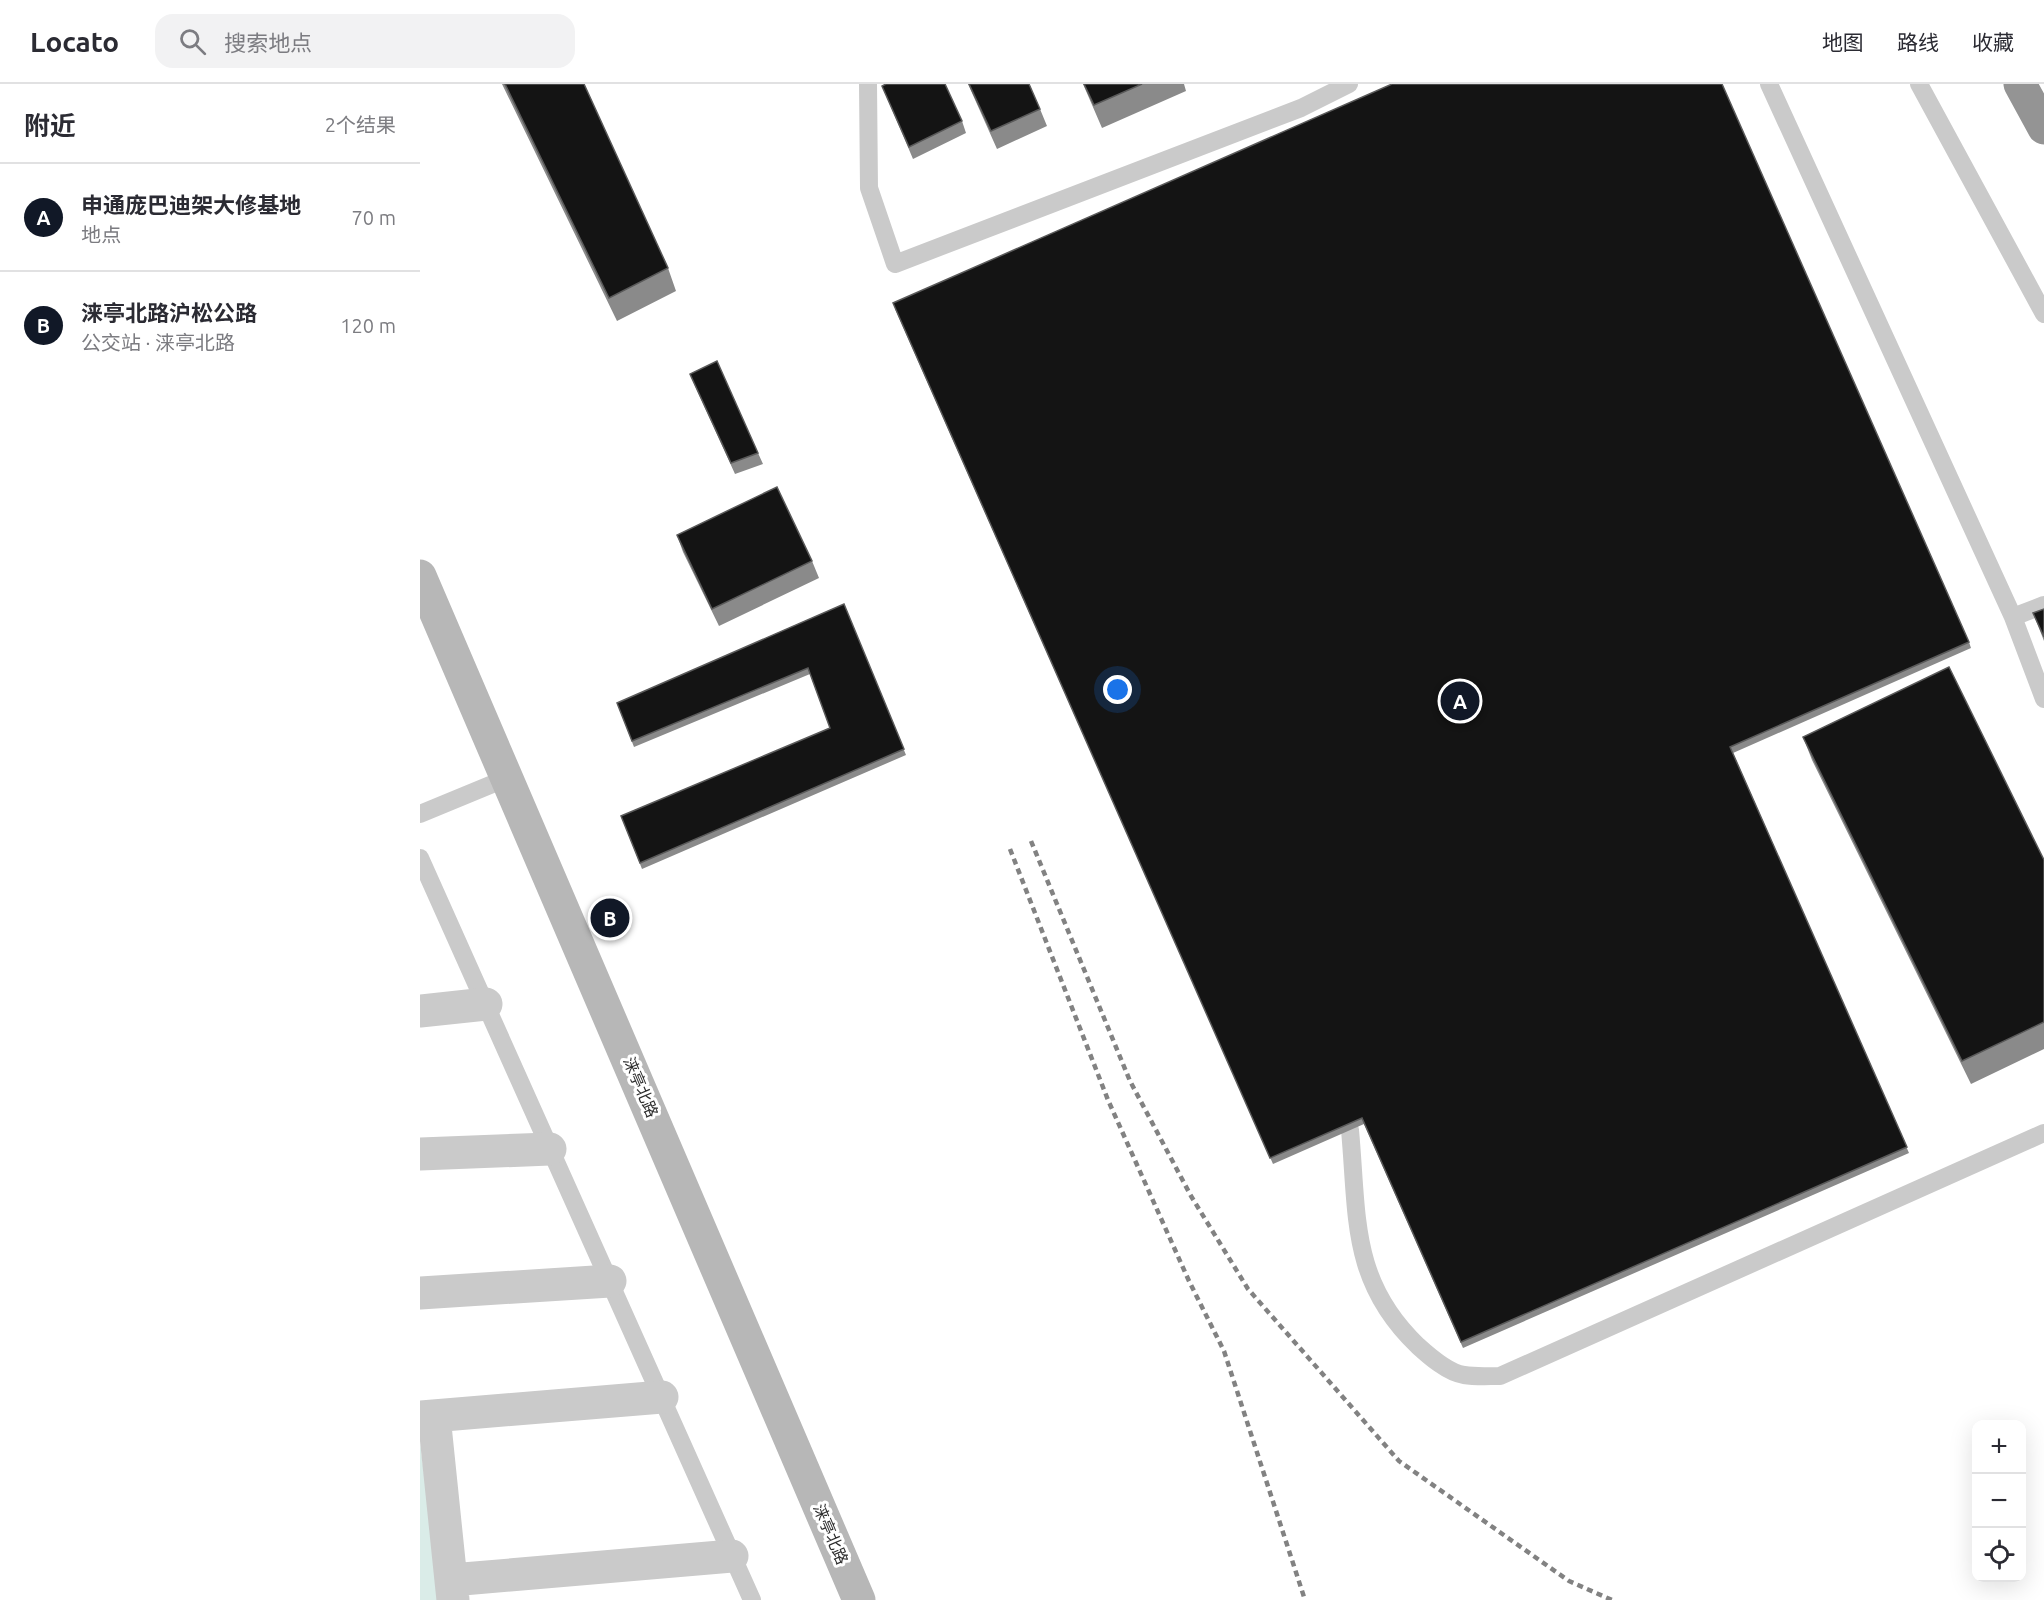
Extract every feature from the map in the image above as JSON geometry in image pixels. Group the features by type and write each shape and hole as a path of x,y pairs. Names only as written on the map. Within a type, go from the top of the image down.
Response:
{"highway":[{"path":"2020,84 2044,128"}],"street":[{"name":"涞亭北路","path":"420,576 859,1600"},
{"path":"420,1011 486,1004"},
{"path":"420,1154 550,1149"},
{"path":"420,1293 610,1281"},
{"path":"662,1397 427,1416 452,1590 732,1556"}],"lane":[{"path":"868,84 869,188 895,264 1301,108 1349,84"},
{"path":"1768,84 2013,617 2044,699"},
{"path":"1919,84 2044,314"},
{"path":"2013,617 2044,604"},
{"path":"420,814 507,778"},
{"path":"420,858 752,1600"},
{"path":"1350,1130 1358,1222 1364,1261 1377,1295 1400,1329 1430,1357 1461,1375 1500,1376 2044,1133"}],"shaded area":[{"path":"420,1442 440,1600 420,1600"}],"building":[{"path":"505,84 584,84 668,268 609,298"},
{"path":"886,84 945,84 962,121 909,147 882,86"},
{"path":"969,84 1029,84 1040,109 991,131"},
{"path":"1084,84 1142,84 1094,105"},
{"path":"1392,84 1722,84 1969,642 1730,747 1907,1147 1461,1342 1362,1118 1270,1158 893,303"},
{"path":"717,361 758,453 731,463 690,374"},
{"path":"777,487 812,561 712,609 677,535"},
{"path":"844,604 904,749 640,863 621,816 830,728 808,668 632,741 617,703"},
{"path":"2044,609 2044,637 2033,613"},
{"path":"1949,667 2044,860 2044,1022 1962,1061 1803,737"}],"railway":[{"path":"1031,841 1130,1081 1191,1196 1248,1289 1399,1461 1569,1581 1612,1600"},
{"path":"1010,849 1108,1100 1189,1281 1224,1351 1305,1600"}],"place":[{"name":"申通庞巴迪架大修基地","path":"1460,701"},
{"name":"涞亭北路沪松公路","path":"610,918"}]}
